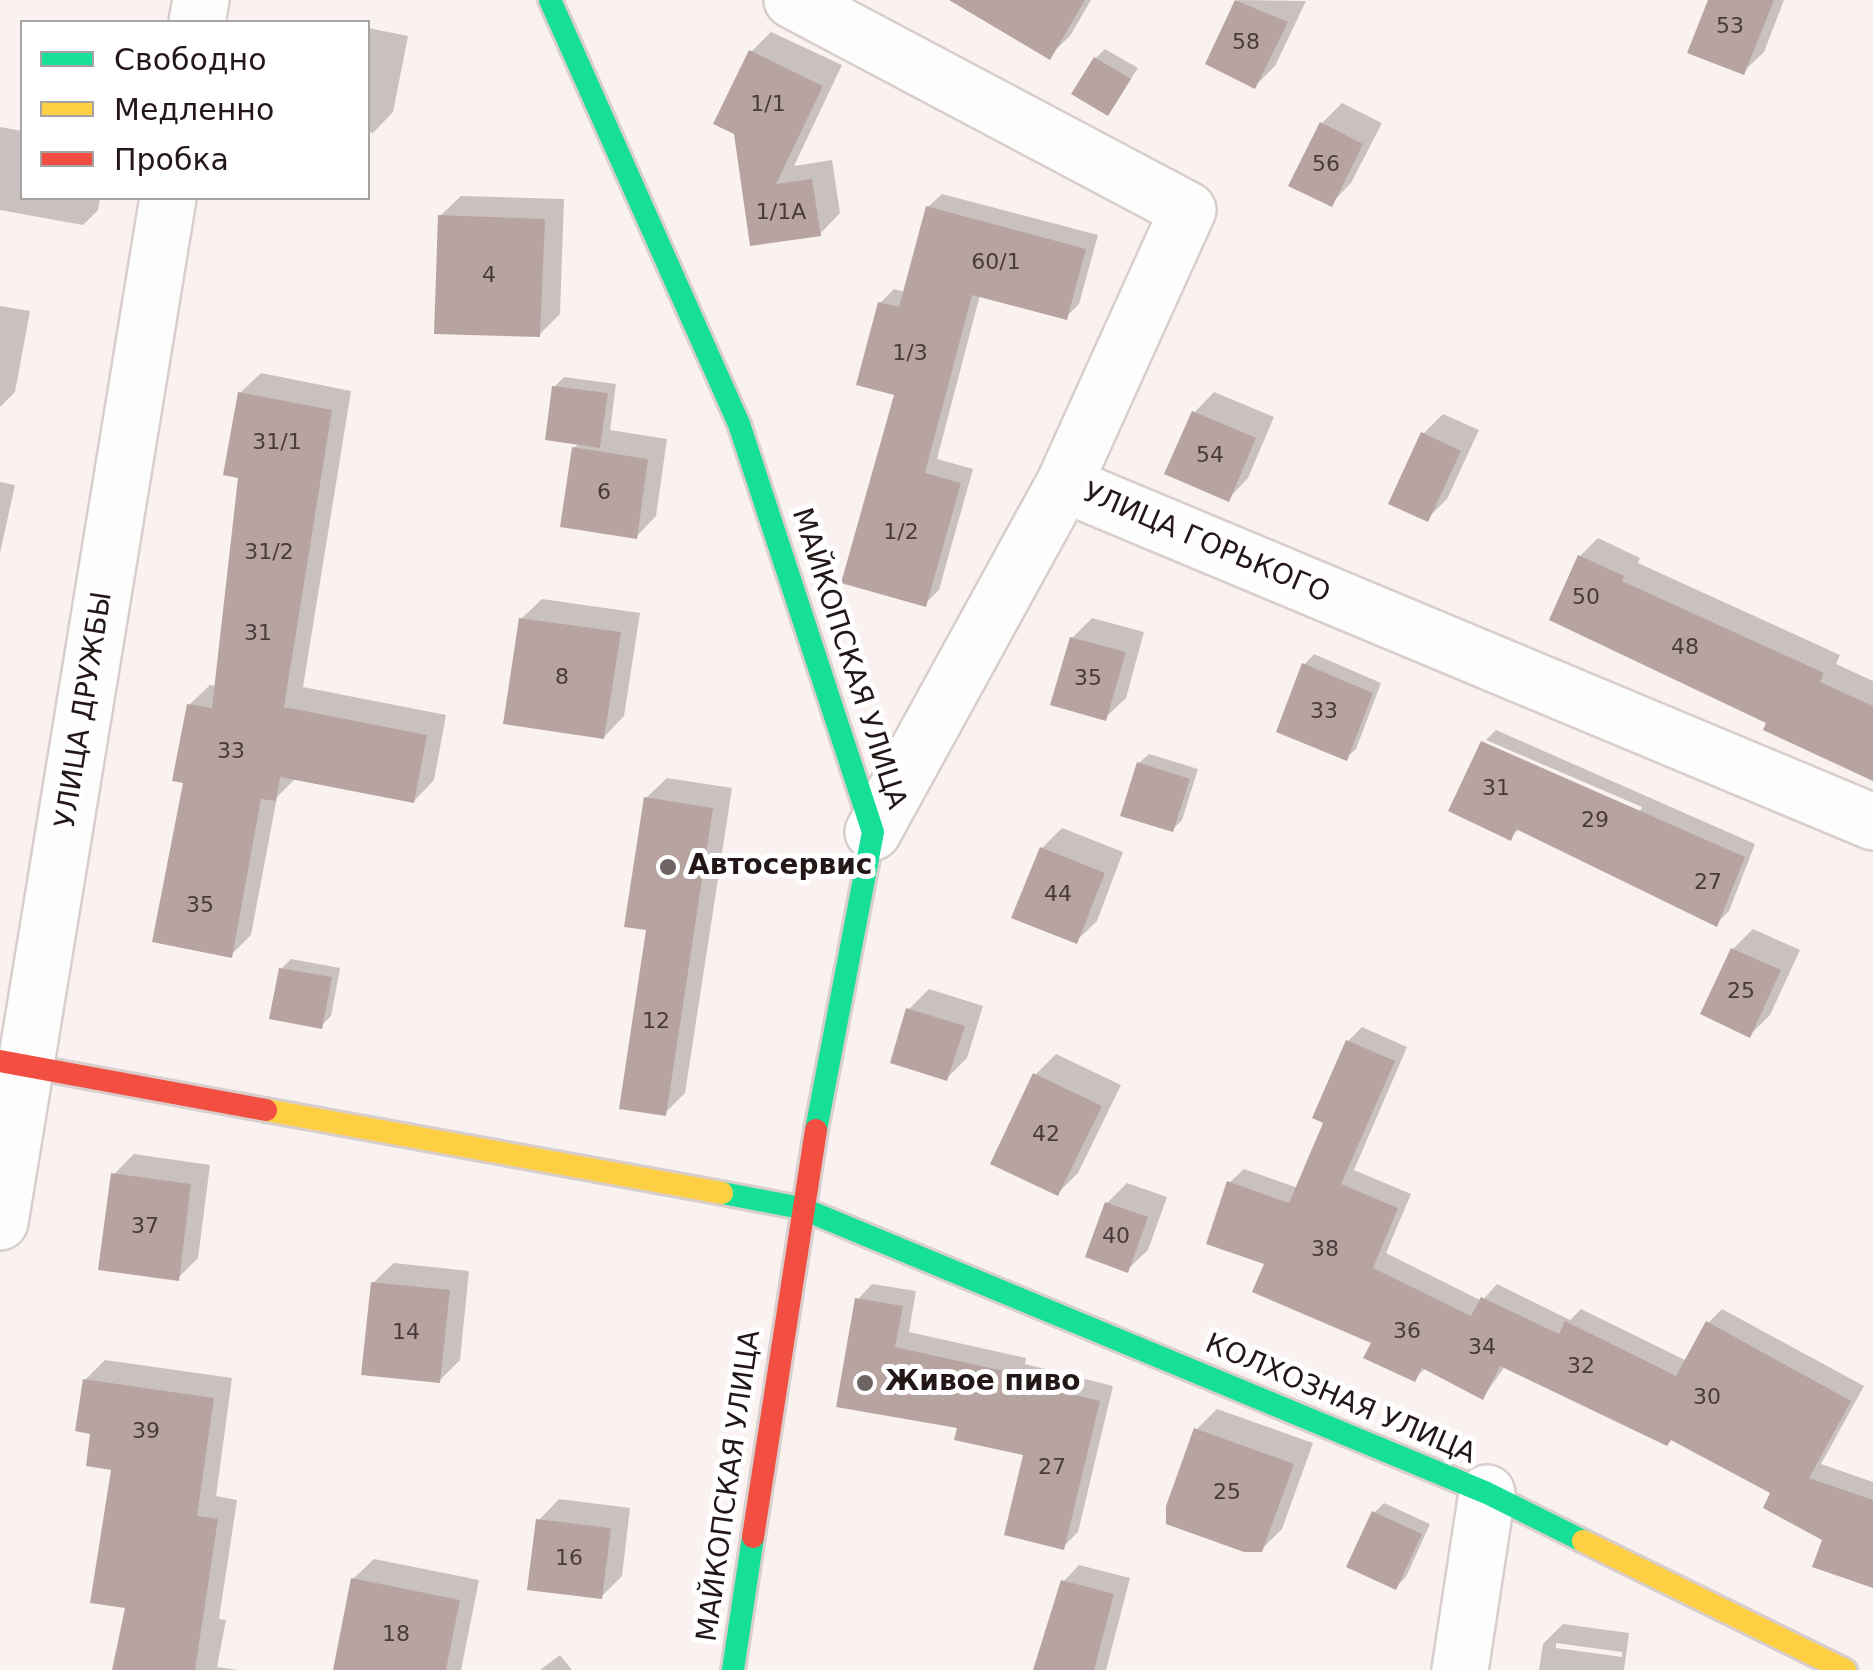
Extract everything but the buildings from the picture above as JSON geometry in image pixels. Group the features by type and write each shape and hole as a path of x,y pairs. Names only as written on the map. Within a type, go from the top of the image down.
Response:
{"street":[{"name":"УЛИЦА ГОРЬКОГО","path":"792,0 1188,210 1064,484 1873,822"},
{"name":"МАЙКОПСКАЯ УЛИЦА","path":"560,5 739,424 873,832 802,1208 734,1670"},
{"name":"УЛИЦА ДРУЖБЫ","path":"0,1222 14,1063 168,200"},
{"path":"873,832 1064,484"},
{"name":"КОЛХОЗНАЯ УЛИЦА","path":"14,1063 802,1208 1486,1493 1845,1670"},
{"path":"1460,1670 1486,1493"}],"traffic: fast":[{"path":"550,0 739,424 873,832 816,1130"},
{"path":"722,1193 801,1208 1487,1493 1583,1541"},
{"path":"733,1670 753,1537"}],"traffic: slow":[{"path":"266,1110 722,1193"},
{"path":"1583,1541 1845,1670"}],"traffic: jam":[{"path":"0,1061 266,1110"},
{"path":"753,1537 816,1130"}],"place":[{"name":"Автосервис","path":"668,867"},
{"name":"Живое пиво","path":"865,1383"}]}
